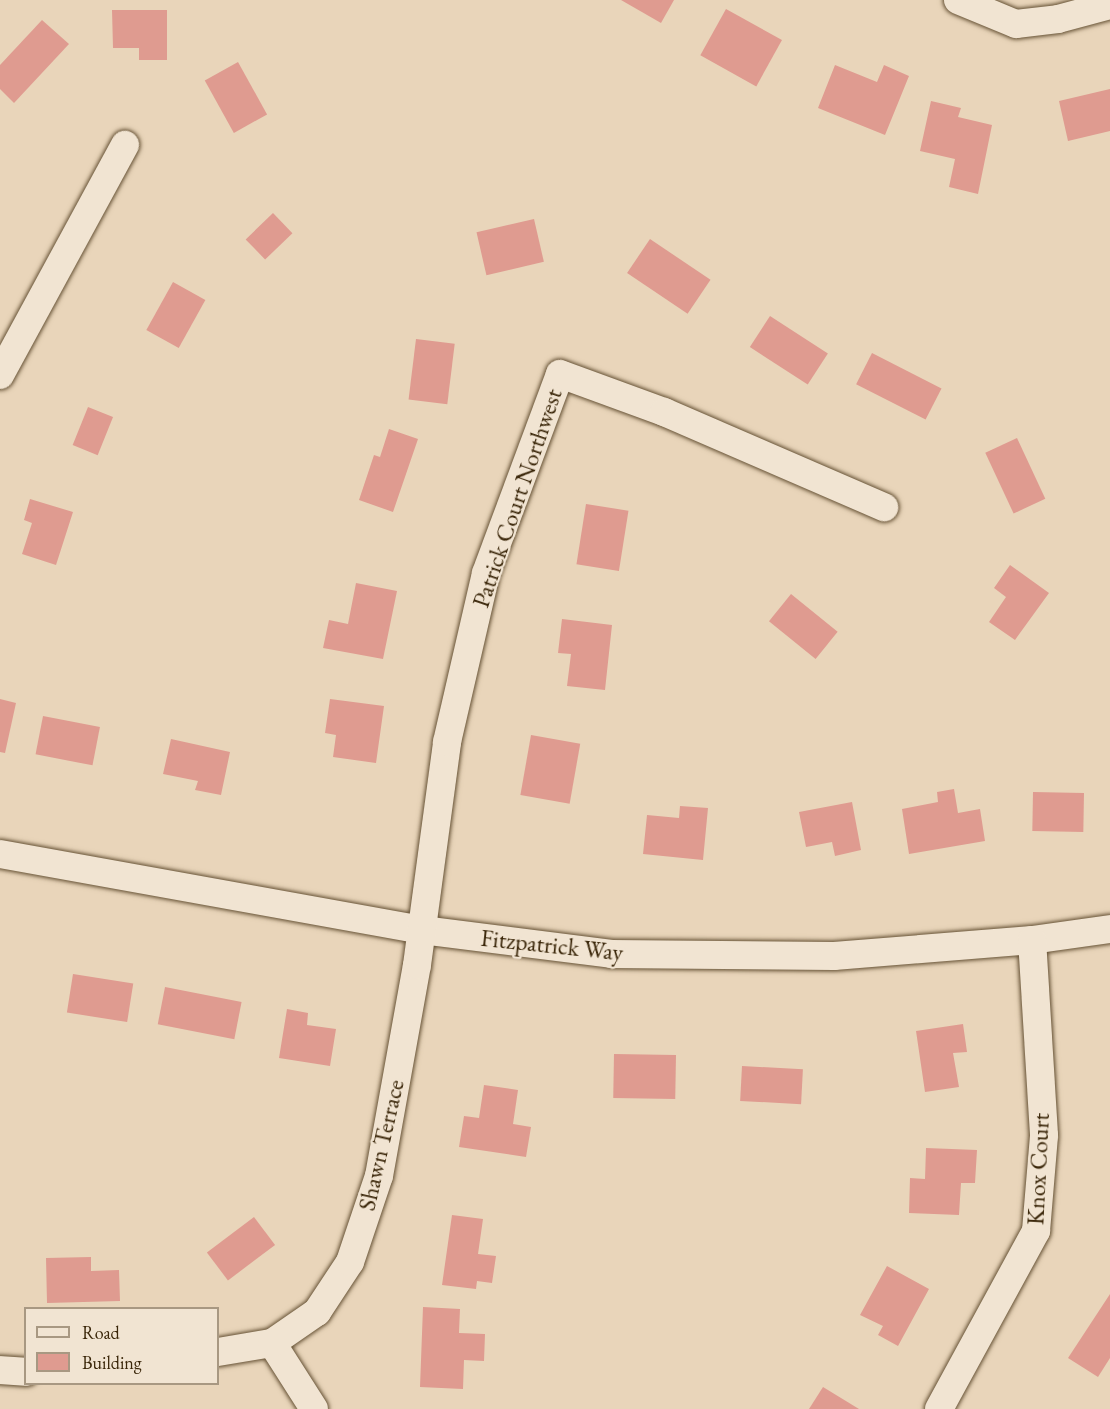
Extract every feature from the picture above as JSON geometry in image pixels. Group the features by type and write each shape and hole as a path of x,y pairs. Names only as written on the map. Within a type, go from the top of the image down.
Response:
{"street":[{"path":"957,0 1016,24 1058,19 1110,5"},
{"path":"0,375 125,145"},
{"name":"Patrick Court Northwest","path":"422,930 447,742 486,573 560,374 664,412 884,507"},
{"name":"Fitzpatrick Way","path":"0,854 422,930 612,954 834,956 1032,940 1110,929"},
{"name":"Shawn Terrace","path":"219,1352 272,1343 317,1312 350,1262 379,1176 422,930"},
{"name":"Knox Court","path":"939,1409 1036,1231 1044,1135 1032,940"},
{"path":"272,1343 314,1409"},
{"path":"0,1370 24,1372"}],"building":[{"path":"621,0 674,0 661,23"},
{"path":"726,9 782,40 756,86 700,55"},
{"path":"112,10 167,10 167,60 139,60 139,48 113,48"},
{"path":"42,20 69,44 14,103 0,89 0,65"},
{"path":"238,62 267,114 234,133 205,80"},
{"path":"835,65 877,82 884,65 909,76 885,135 818,108"},
{"path":"1110,89 1110,131 1068,141 1059,101"},
{"path":"931,101 961,108 958,117 992,125 978,194 949,187 955,159 920,151"},
{"path":"273,213 292,233 265,260 246,239"},
{"path":"534,219 544,262 486,275 477,232"},
{"path":"650,239 711,280 688,314 627,273"},
{"path":"173,282 205,300 179,348 146,330"},
{"path":"770,316 828,354 808,385 750,347"},
{"path":"416,339 455,344 447,404 409,400"},
{"path":"872,353 941,388 926,420 856,384"},
{"path":"88,407 113,417 98,455 73,445"},
{"path":"389,429 418,439 393,512 359,500 374,455 380,457"},
{"path":"1017,438 1045,499 1014,514 985,453"},
{"path":"30,499 73,512 56,565 22,554 32,523 24,520"},
{"path":"586,504 628,511 619,571 576,564"},
{"path":"1010,565 1049,593 1015,640 989,622 1006,597 994,588"},
{"path":"356,583 397,591 383,659 323,648 329,620 348,624"},
{"path":"791,594 838,632 816,659 769,621"},
{"path":"562,619 612,625 605,690 567,686 571,654 558,653"},
{"path":"0,699 16,703 5,753 0,752"},
{"path":"330,699 384,706 376,763 333,757 336,735 325,733"},
{"path":"43,716 100,727 92,765 36,754"},
{"path":"531,735 580,744 570,804 520,795"},
{"path":"171,739 230,752 221,795 195,790 198,781 163,774"},
{"path":"954,789 958,813 980,809 985,841 909,854 902,809 938,802 937,792"},
{"path":"1033,792 1084,793 1083,832 1032,831"},
{"path":"852,802 861,850 835,856 832,842 806,847 799,812"},
{"path":"680,806 708,808 703,860 643,854 647,815 679,818"},
{"path":"73,974 133,984 127,1022 67,1013"},
{"path":"165,987 242,1002 234,1039 158,1024"},
{"path":"287,1009 308,1013 307,1025 336,1029 330,1066 279,1058"},
{"path":"963,1024 967,1052 953,1053 959,1087 925,1092 916,1031"},
{"path":"614,1054 676,1055 675,1099 613,1098"},
{"path":"742,1066 803,1069 801,1104 740,1101"},
{"path":"484,1085 518,1090 513,1124 531,1127 526,1157 459,1147 464,1116 479,1118"},
{"path":"926,1148 977,1150 975,1183 961,1183 959,1215 909,1213 910,1178 925,1179"},
{"path":"452,1215 483,1219 478,1254 496,1256 492,1283 477,1281 476,1289 442,1285"},
{"path":"254,1217 275,1245 228,1280 207,1253"},
{"path":"91,1257 91,1271 119,1270 120,1301 47,1303 46,1258"},
{"path":"887,1266 929,1289 898,1346 878,1335 883,1326 860,1315"},
{"path":"1110,1294 1110,1358 1098,1377 1068,1358"},
{"path":"423,1307 460,1309 459,1333 485,1334 484,1361 464,1360 463,1389 420,1387"},
{"path":"823,1387 859,1409 809,1409"}]}
